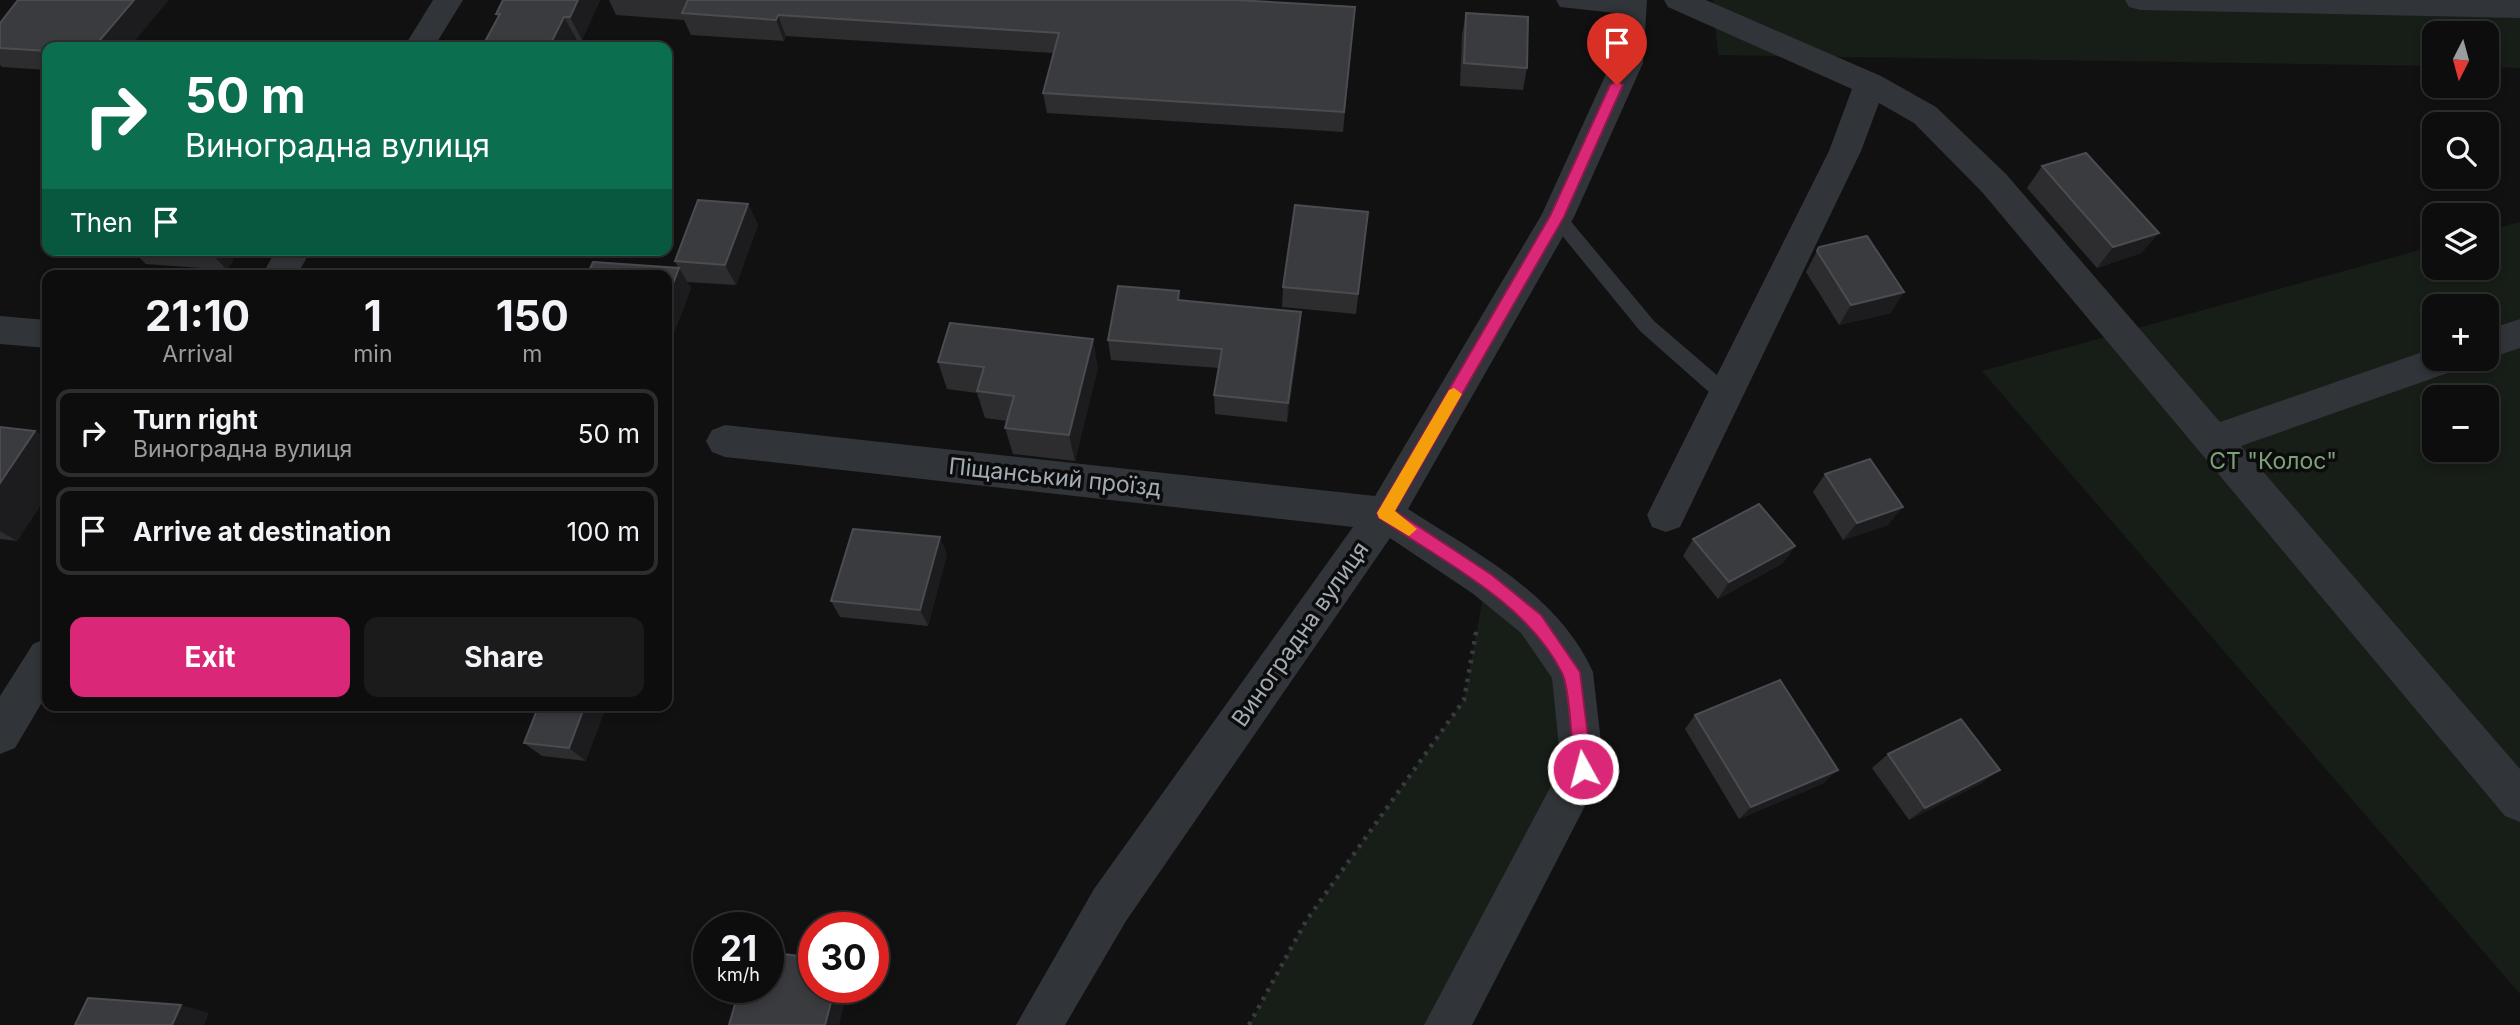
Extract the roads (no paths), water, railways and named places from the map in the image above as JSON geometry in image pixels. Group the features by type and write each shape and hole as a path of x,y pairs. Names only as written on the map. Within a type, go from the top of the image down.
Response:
{"street":[{"path":"422,42 448,0"},
{"path":"1571,0 1631,2"},
{"path":"1679,0 1870,85 1925,115 1994,183 2520,801"},
{"path":"2158,0 2520,8"},
{"name":"Виноградна вулиця","path":"1039,1025 1110,905 1385,513 1557,217 1627,63 1631,2"},
{"path":"1666,515 1845,151 1870,85"},
{"path":"0,330 42,334"},
{"path":"2499,341 2520,333"},
{"path":"2212,440 2422,367"},
{"name":"Піщанський проїзд","path":"724,441 1385,513"},
{"path":"1385,513 1486,581 1535,621 1572,672 1583,769 1447,1025"},
{"path":"0,734 42,665"}],"lane":[{"path":"1557,217 1647,326 1725,394"}],"park label":[{"name":"СТ \"Колос\"","path":"2273,461"}]}
